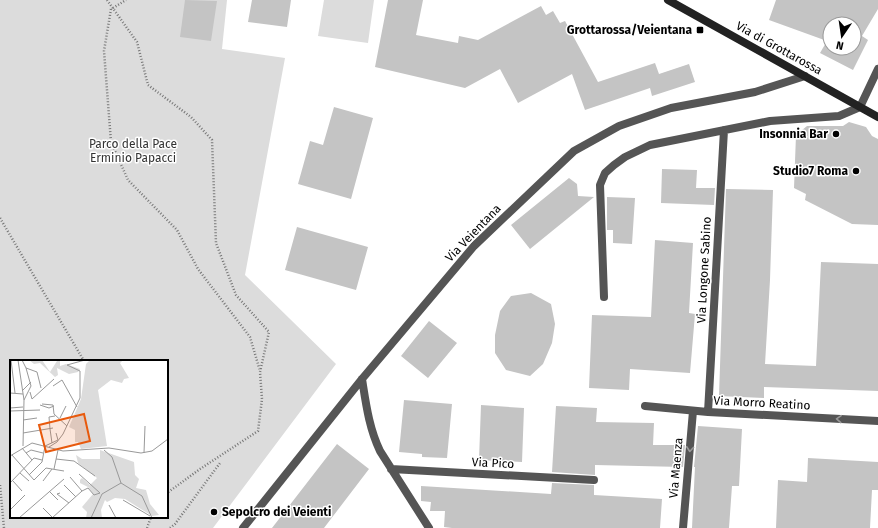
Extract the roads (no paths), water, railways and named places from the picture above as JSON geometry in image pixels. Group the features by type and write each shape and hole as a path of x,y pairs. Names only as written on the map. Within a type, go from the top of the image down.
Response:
{"street":[{"name":"Via di Grottarossa","path":"668,0 878,117"},
{"path":"604,297 600,185 605,173 625,157 650,145 770,121 839,116 860,107 878,68"},
{"name":"Via Veientana","path":"243,528 362,379 474,246 574,151 620,126 672,108 755,92 805,76"},
{"name":"Via Longone Sabino","path":"708,412 724,130"},
{"path":"362,379 370,427 380,452 429,528"},
{"name":"Via Morro Reatino","path":"645,406 708,412 878,421"},
{"name":"Via Maenza","path":"683,528 693,411"},
{"name":"Via Pico","path":"391,469 594,480"}],"place":[{"name":"Grottarossa/Veientana","path":"700,30"},
{"name":"Insonnia Bar","path":"836,134"},
{"name":"Studio7 Roma","path":"856,171"},
{"name":"Sepolcro dei Veienti","path":"214,512"}],"park label":[{"name":"Parco della Pace Erminio Papacci","path":"133,151"}]}
